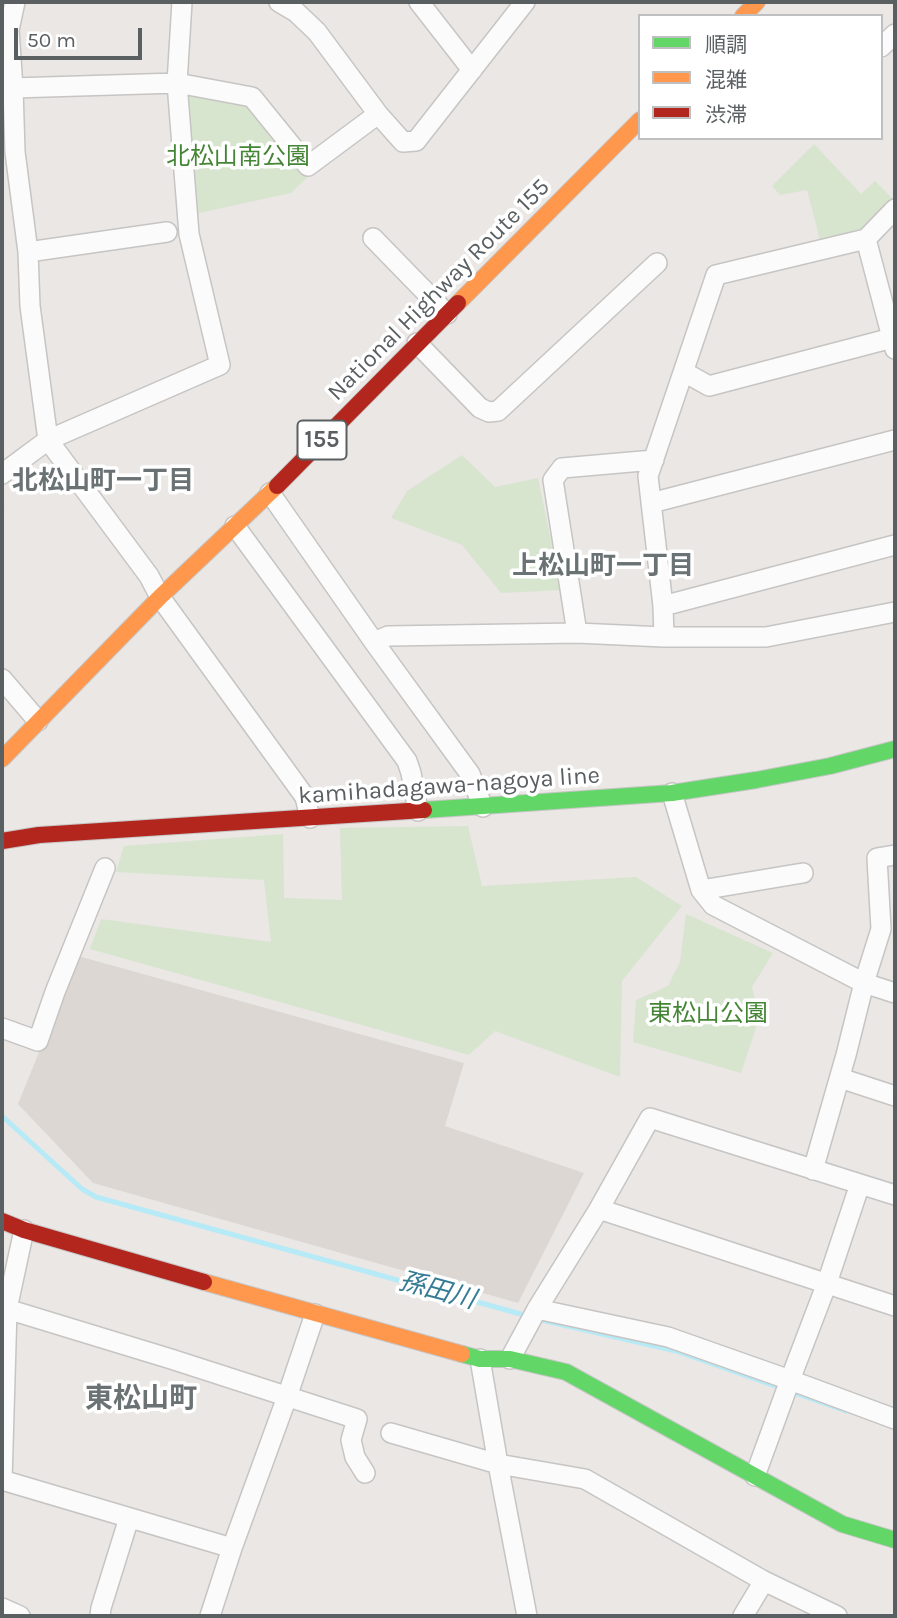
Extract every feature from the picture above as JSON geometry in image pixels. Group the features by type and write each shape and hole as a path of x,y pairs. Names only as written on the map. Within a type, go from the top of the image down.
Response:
{"main road":[{"name":"National Highway Route 155","path":"2,758 160,597 270,493 638,122"},
{"name":"kamihadagawa-nagoya line","path":"2,841 39,835 672,793 830,766 895,749"},
{"path":"2,1221 24,1230 480,1359 510,1359 566,1372 842,1524 895,1541"}],"street":[{"path":"15,2 9,30 13,88 8,152 28,253 30,306 48,440 149,576 160,597 305,797 310,818"},
{"path":"2,474 48,440 220,365 189,234 177,83 182,2"},
{"path":"279,2 296,12 317,32 403,142 416,141 525,2"},
{"path":"419,2 472,70"},
{"path":"13,88 177,83 252,97 308,166 379,114"},
{"path":"664,637 648,476 716,275 866,239 895,209"},
{"path":"28,253 167,232"},
{"path":"373,238 447,314"},
{"path":"684,372 709,386 894,344 866,239"},
{"path":"417,343 480,408 489,412 498,411 657,263"},
{"path":"651,503 895,440"},
{"path":"577,633 553,480 562,468 654,460"},
{"path":"270,493 470,774 483,807"},
{"path":"235,526 407,761 418,811"},
{"path":"663,606 895,545"},
{"path":"374,642 388,636 577,633 664,637 766,636 895,612"},
{"path":"2,679 38,721"},
{"path":"672,793 701,890 713,905 864,984 895,993"},
{"path":"813,1170 881,929 877,859 895,855"},
{"path":"2,1028 38,1041 105,868"},
{"path":"701,890 803,873"},
{"path":"839,1077 895,1096"},
{"path":"510,1359 533,1315 599,1209 650,1118 895,1195"},
{"path":"755,1476 827,1283 860,1184"},
{"path":"599,1209 895,1306"},
{"path":"24,1230 4,1310 2,1481 232,1548"},
{"path":"4,1310 171,1359 357,1419 351,1440 355,1457 365,1473"},
{"path":"210,1616 315,1314"},
{"path":"533,1315 668,1338 787,1387 895,1419"},
{"path":"480,1359 527,1616"},
{"path":"391,1433 498,1464 585,1479 764,1581 837,1616"},
{"path":"100,1616 130,1518"},
{"path":"743,1616 764,1581"},
{"path":"2,1608 20,1616"}],"shaded area":[{"path":"78,956 464,1063 445,1126 584,1173 518,1303 93,1183 18,1104"}],"green space":[{"name":"北松山南公園","path":"187,94 252,100 311,174 291,193 194,214"},
{"path":"814,144 861,194 875,181 895,201 872,229 820,240 807,190 780,195 772,186"},
{"path":"462,455 495,487 538,478 561,590 501,593 462,545 391,518 407,491"},
{"path":"468,826 482,886 636,877 682,906 622,981 620,1077 495,1031 469,1055 90,949 101,919 271,942 264,880 116,872 124,846 283,834 284,898 342,900 340,828"},
{"name":"東松山公園","path":"686,914 773,953 752,987 759,1019 741,1073 633,1042 636,1000 668,986 680,962"}],"waterway":[{"name":"孫田川","path":"2,1116 82,1189 96,1197 528,1316"},
{"name":"孫田川","path":"537,1319 676,1351 846,1411"}],"railway":[{"path":"2,508 8,503"}],"traffic: fast":[{"path":"424,810 672,793 830,766 895,749"},
{"path":"462,1354 480,1359 510,1359 566,1372 842,1524 895,1540"}],"traffic: slow":[{"path":"745,14 757,2"},
{"path":"458,303 638,122"},
{"path":"2,759 160,597 277,486"},
{"path":"204,1282 462,1354"}],"traffic: jam":[{"path":"277,486 458,303"},
{"path":"2,841 39,835 424,810"},
{"path":"2,1221 24,1230 204,1282"}],"district":[{"name":"北松山町一丁目","path":"103,482"},
{"name":"上松山町一丁目","path":"603,567"},
{"name":"東松山町","path":"141,1399"}]}
